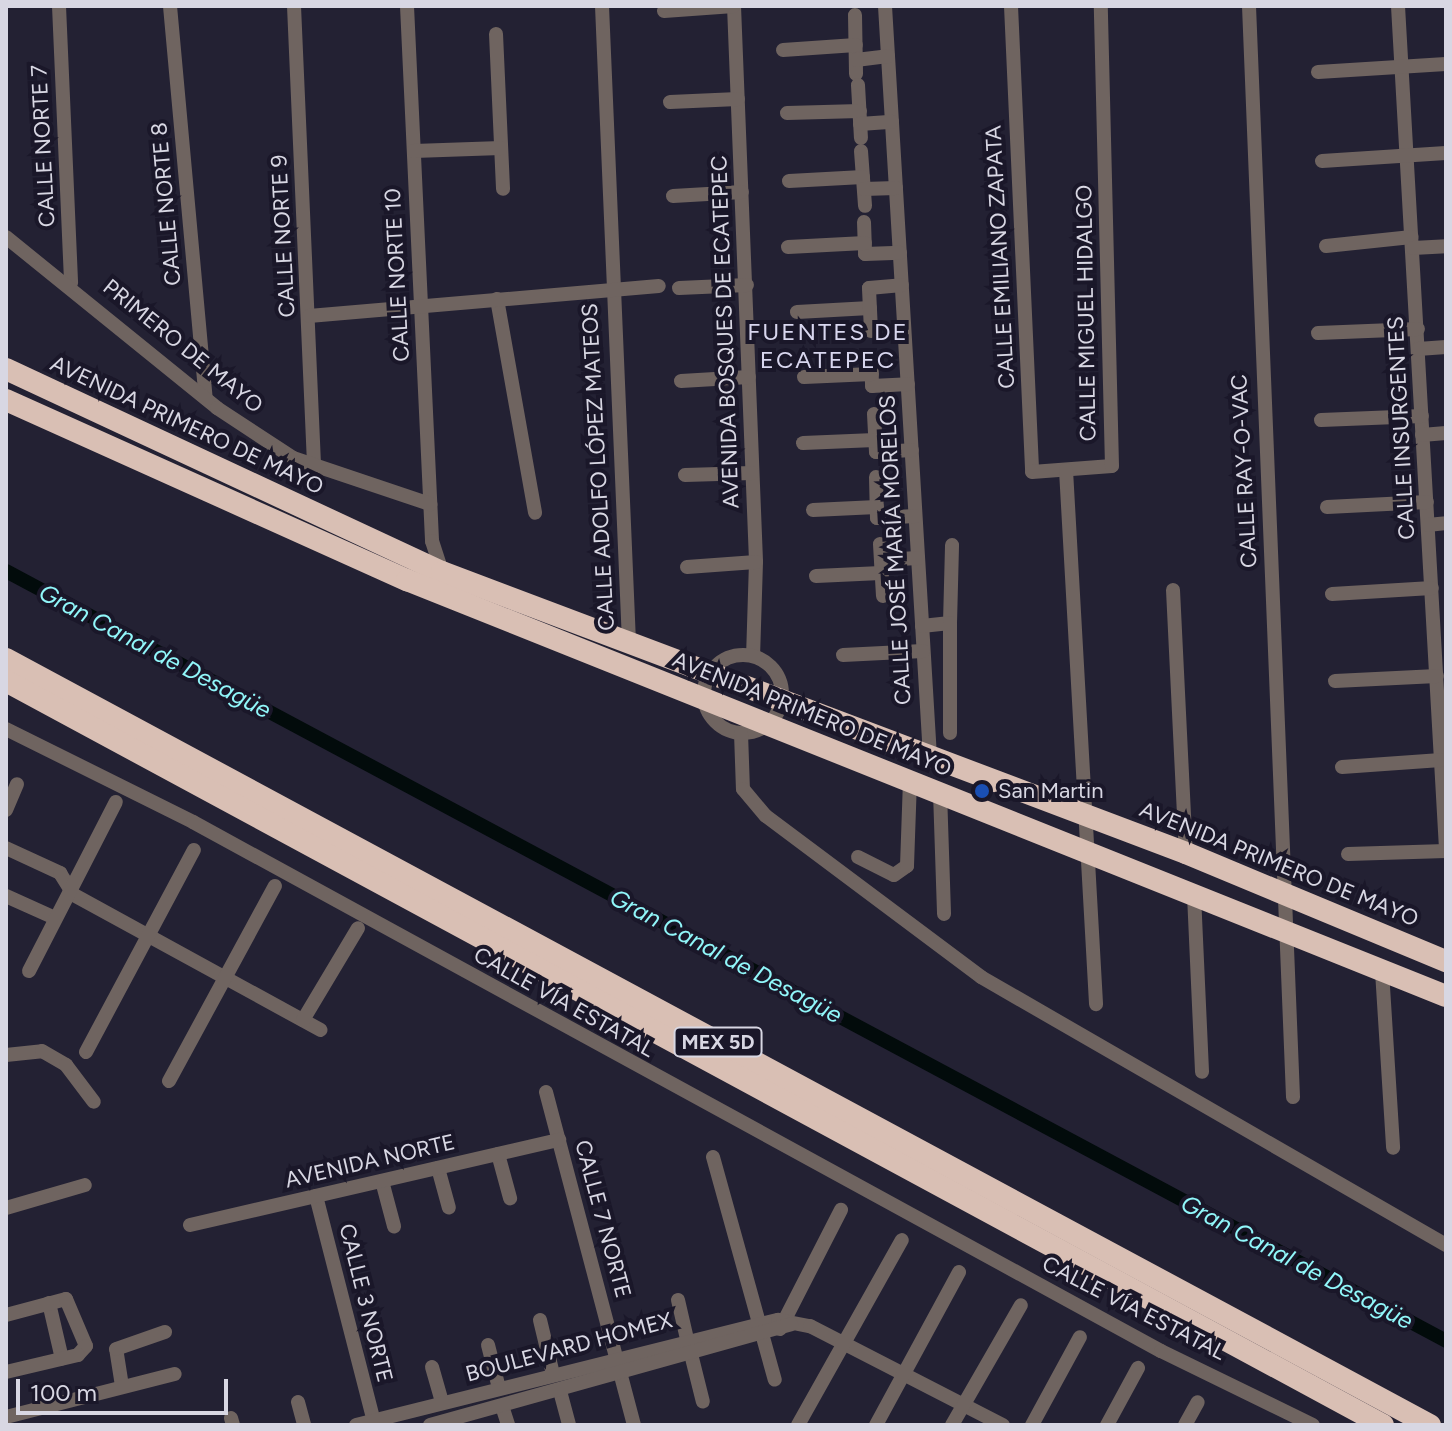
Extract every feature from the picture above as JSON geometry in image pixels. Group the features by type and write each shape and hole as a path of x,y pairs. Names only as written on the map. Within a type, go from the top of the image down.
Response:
{"highway":[{"name":"AVENIDA PRIMERO DE MAYO","path":"6,369 413,571 777,712 930,756 1087,820 1186,853 1288,899 1446,961"},
{"path":"6,400 342,538"},
{"name":"AVENIDA PRIMERO DE MAYO","path":"442,582 629,642 706,685"},
{"name":"MEX 5D","path":"6,659 1430,1425"},
{"name":"MEX 5D","path":"6,681 1383,1425"},
{"name":"AVENIDA PRIMERO DE MAYO","path":"777,712 910,780 1088,846 1194,895 1288,928 1446,996"}],"street":[{"name":"CALLE NORTE 7","path":"59,6 71,283"},
{"name":"CALLE NORTE 8","path":"170,6 206,398"},
{"name":"CALLE NORTE 9","path":"294,6 314,465"},
{"name":"CALLE NORTE 10","path":"407,6 432,541 442,582"},
{"name":"CALLE ADOLFO LÓPEZ MATEOS","path":"602,6 629,642"},
{"path":"664,11 734,6"},
{"name":"AVENIDA BOSQUES DE ECATEPEC","path":"734,6 756,562 753,656"},
{"name":"CALLE JOSÉ MARÍA MORELOS","path":"885,6 930,756"},
{"name":"CALLE EMILIANO ZAPATA","path":"1011,6 1032,472 1066,470"},
{"name":"CALLE MIGUEL HIDALGO","path":"1096,1004 1066,470 1112,466 1101,6"},
{"name":"CALLE RAY-O-VAC","path":"1249,6 1258,343 1288,899 1293,1097"},
{"name":"CALLE INSURGENTES","path":"1398,6 1432,588 1440,612 1437,676 1442,698 1441,760 1446,849"},
{"path":"855,15 865,206"},
{"path":"496,34 503,189"},
{"path":"783,50 857,66 888,56"},
{"path":"1318,72 1446,64"},
{"path":"670,102 738,99"},
{"path":"787,113 861,131 892,122"},
{"path":"414,151 501,148"},
{"path":"1322,161 1446,153"},
{"path":"789,181 864,183 896,188"},
{"path":"673,196 742,192"},
{"path":"864,222 865,254 900,253"},
{"name":"PRIMERO DE MAYO","path":"6,237 71,283 206,398 314,465 430,504"},
{"path":"1326,246 1412,242 1446,246"},
{"path":"788,247 865,243"},
{"path":"679,288 747,285"},
{"path":"871,331 869,288 902,285"},
{"path":"612,289 659,286"},
{"name":"CALLE ADOLFO LÓPEZ MATEOS","path":"309,316 612,289"},
{"path":"497,299 535,513"},
{"path":"797,312 870,308"},
{"path":"1318,333 1418,329"},
{"path":"1418,349 1446,347"},
{"path":"871,355 872,386 908,384"},
{"path":"804,377 872,374"},
{"path":"681,381 749,377"},
{"path":"6,380 413,571"},
{"path":"6,393 413,571"},
{"path":"874,414 876,452 912,450"},
{"path":"1321,420 1422,416"},
{"path":"1422,435 1446,433"},
{"path":"803,443 875,440"},
{"path":"685,475 752,473"},
{"path":"876,477 877,518 915,516"},
{"path":"1327,507 1427,502"},
{"path":"813,510 877,507"},
{"path":"1428,525 1446,523"},
{"path":"413,571 432,541"},
{"path":"880,544 883,596"},
{"path":"950,733 952,545"},
{"path":"816,576 918,558"},
{"path":"687,567 756,562"},
{"path":"1332,594 1432,588"},
{"path":"1173,590 1186,853"},
{"path":"922,626 950,623"},
{"path":"843,655 923,651"},
{"path":"777,712 770,665 753,656 722,661 706,685 720,726 741,733 777,712 1087,820 1288,899 1446,970"},
{"path":"1335,681 1437,676"},
{"path":"777,712 1088,846 1288,928 1446,987"},
{"name":"CALLE VÍA ESTATAL","path":"6,729 193,822 1161,1351 1313,1425"},
{"name":"AVENIDA PRIMERO DE MAYO","path":"741,733 743,789 766,816 981,977 1446,1245"},
{"path":"1342,767 1441,760"},
{"path":"858,857 894,875 907,866 910,780"},
{"path":"6,810 17,784"},
{"path":"940,792 944,914"},
{"path":"29,971 116,802"},
{"path":"6,848 60,873 70,889 321,1030"},
{"path":"1348,854 1446,849"},
{"path":"86,1052 194,850"},
{"path":"169,1081 222,975 275,886"},
{"path":"1194,895 1202,1072"},
{"path":"6,896 55,918"},
{"path":"303,1020 358,928"},
{"path":"1382,971 1393,1148"},
{"path":"6,1055 42,1051 66,1065 94,1102"},
{"name":"CALLE 7 NORTE","path":"546,1092 634,1425"},
{"name":"AVENIDA NORTE","path":"190,1225 559,1140"},
{"path":"498,1154 510,1198"},
{"path":"713,1157 775,1380"},
{"path":"438,1168 449,1208"},
{"path":"382,1181 394,1226"},
{"path":"6,1208 85,1185"},
{"name":"CALLE 3 NORTE","path":"316,1196 374,1423"},
{"path":"779,1325 841,1210"},
{"path":"798,1425 902,1240"},
{"path":"876,1425 959,1272"},
{"path":"6,1315 69,1300 86,1346 62,1359 6,1372"},
{"path":"678,1300 703,1402"},
{"path":"49,1303 62,1359"},
{"path":"952,1425 1021,1305"},
{"path":"540,1320 553,1374"},
{"name":"BOULEVARD HOMEX","path":"430,1425 448,1423 620,1374 689,1347 759,1328 795,1322 844,1342 1003,1425"},
{"path":"122,1386 116,1349 165,1332"},
{"path":"1032,1425 1080,1337"},
{"path":"488,1345 499,1388"},
{"name":"BOULEVARD HOMEX","path":"356,1425 374,1423 616,1358 689,1347"},
{"path":"432,1367 442,1403"},
{"path":"1107,1425 1138,1368"},
{"path":"6,1417 175,1374"},
{"path":"560,1391 569,1425"},
{"path":"298,1402 304,1425"},
{"path":"1185,1425 1198,1402"},
{"path":"502,1406 508,1425"}],"waterway":[{"name":"Gran Canal de Desagüe","path":"6,571 1446,1341"}],"place":[{"name":"San Martin","path":"982,791"}],"district":[{"name":"FUENTES DE ECATEPEC","path":"828,346"}]}
